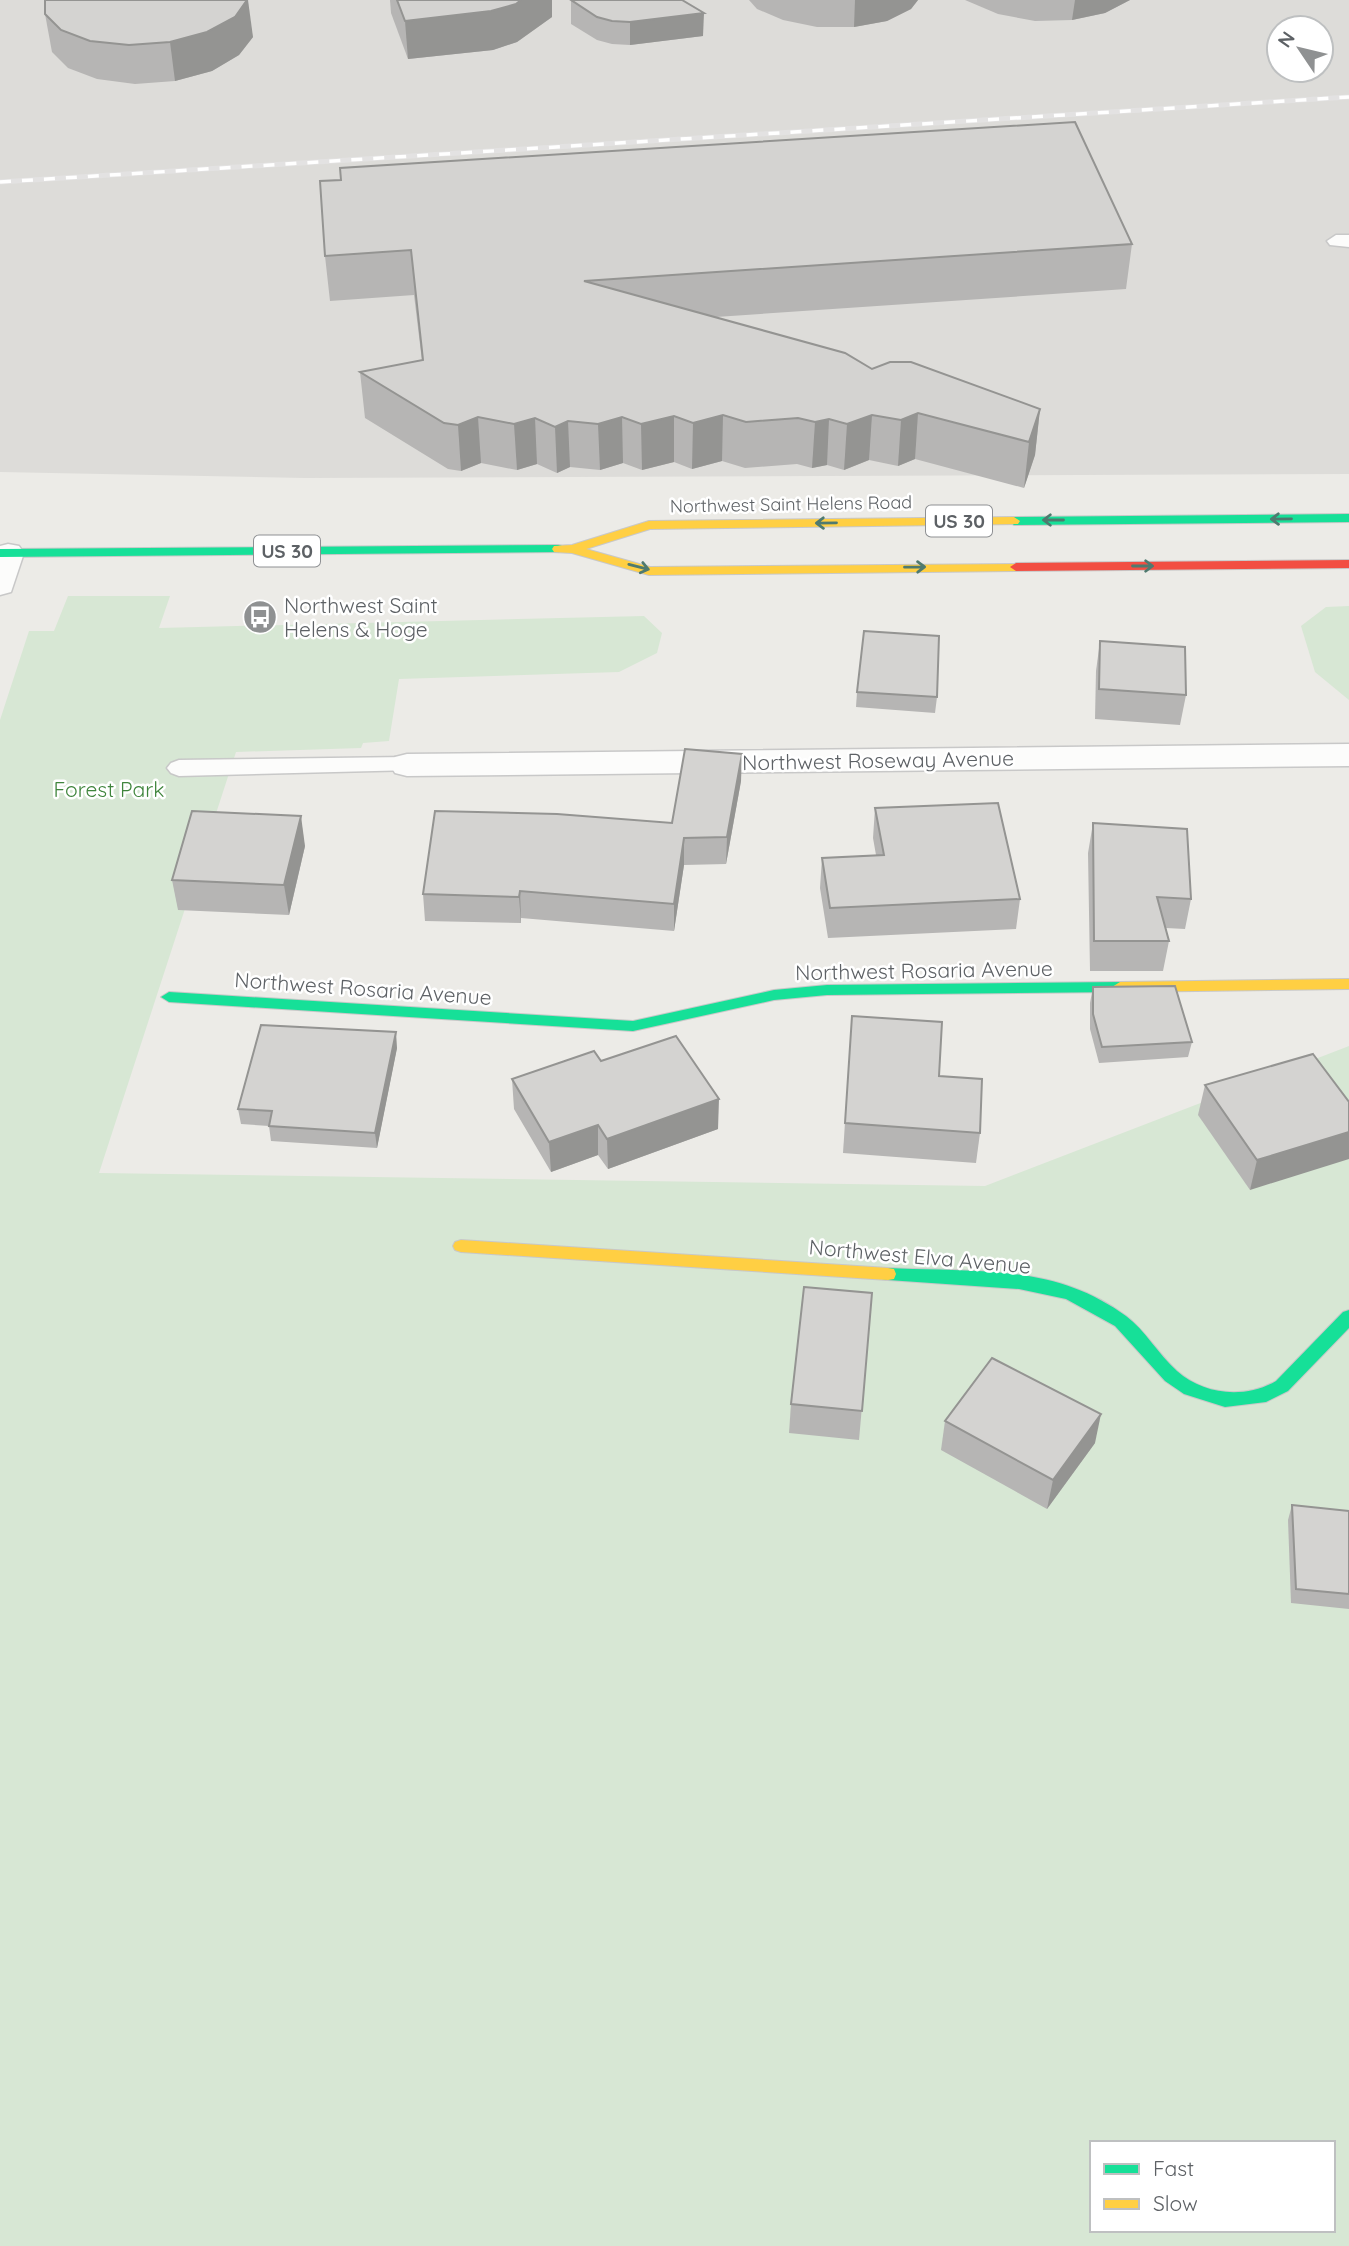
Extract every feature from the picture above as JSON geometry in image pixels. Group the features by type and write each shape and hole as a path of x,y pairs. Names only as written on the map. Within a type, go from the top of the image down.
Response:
{"main road":[{"name":"Northwest Saint Helens Road","path":"573,549 649,525 1349,519"},
{"name":"Northwest Saint Helens Road","path":"4,553 573,549 649,570 1349,564"},
{"name":"Northwest Rosaria Avenue","path":"169,997 633,1026 774,995 827,990 1349,984"},
{"name":"Northwest Elva Avenue","path":"461,1246 1018,1282 1070,1293 1121,1321 1171,1376 1190,1389 1225,1400 1266,1395 1282,1386 1349,1317"}],"street":[{"path":"0,585 4,553"},
{"name":"Northwest Roseway Avenue","path":"407,765 1349,755"}],"lane":[{"path":"179,768 407,765"}],"shaded area":[{"path":"0,0 1349,0 1349,474 305,478 0,472"}],"green space":[{"name":"Forest Park","path":"68,596 170,596 159,628 644,616 662,633 657,653 619,672 399,679 389,741 363,743 361,748 236,752 99,1173 985,1186 1349,1046 1349,2246 0,2246 0,720 29,631 54,631"},
{"path":"1349,606 1349,700 1315,672 1301,626 1326,607"}],"building":[{"path":"45,0 247,0 235,17 207,32 170,42 129,45 90,41 61,30 45,14"},
{"path":"397,0 521,0 491,11 405,21"},
{"path":"571,0 682,0 704,13 630,22 612,21 597,17"},
{"path":"1075,122 1132,244 584,281 845,353 872,369 890,362 911,362 1040,409 1029,442 918,413 901,420 872,415 847,424 829,419 815,422 798,418 746,422 723,415 693,423 674,416 641,424 622,417 598,424 568,421 555,427 535,418 514,424 478,417 458,425 444,423 360,372 423,360 411,250 325,256 320,181 341,180 340,168"},
{"path":"864,631 939,636 937,697 857,692"},
{"path":"1100,641 1185,647 1186,695 1099,689"},
{"path":"685,749 742,754 727,837 684,838 674,904 520,891 519,897 423,894 435,811 557,814 672,823"},
{"path":"998,803 1020,899 830,908 822,858 884,855 875,808"},
{"path":"192,811 301,816 284,885 172,880"},
{"path":"1093,823 1187,829 1191,899 1157,897 1169,941 1094,941"},
{"path":"1175,986 1192,1042 1102,1047 1093,1014 1093,987"},
{"path":"852,1016 942,1022 939,1076 982,1079 980,1133 845,1123"},
{"path":"261,1025 396,1032 375,1133 269,1126 272,1111 238,1109"},
{"path":"676,1036 719,1099 607,1139 598,1125 549,1142 512,1079 594,1051 601,1061"},
{"path":"1313,1054 1349,1102 1349,1132 1257,1160 1205,1085"},
{"path":"804,1287 872,1293 862,1411 791,1404"},
{"path":"992,1358 1101,1414 1053,1480 945,1421"},
{"path":"1292,1505 1349,1511 1349,1594 1296,1589"}],"railway":[{"path":"0,182 1349,97"}],"traffic: fast":[{"path":"1014,521 1349,518"},
{"path":"0,553 558,549"},
{"path":"169,997 633,1026 774,995 827,990 1120,987"},
{"path":"888,1274 1019,1282 1070,1293 1121,1321 1171,1376 1190,1389 1225,1400 1266,1395 1282,1386 1349,1317"}],"traffic: slow":[{"path":"573,549 649,525 1014,521"},
{"path":"558,549 573,549 649,571 1016,567"},
{"path":"1120,987 1349,984"},
{"path":"461,1246 888,1274"}],"traffic: jam":[{"path":"1016,567 1349,564"}],"place":[{"name":"Northwest Saint Helens & Hoge","path":"260,617"}]}
